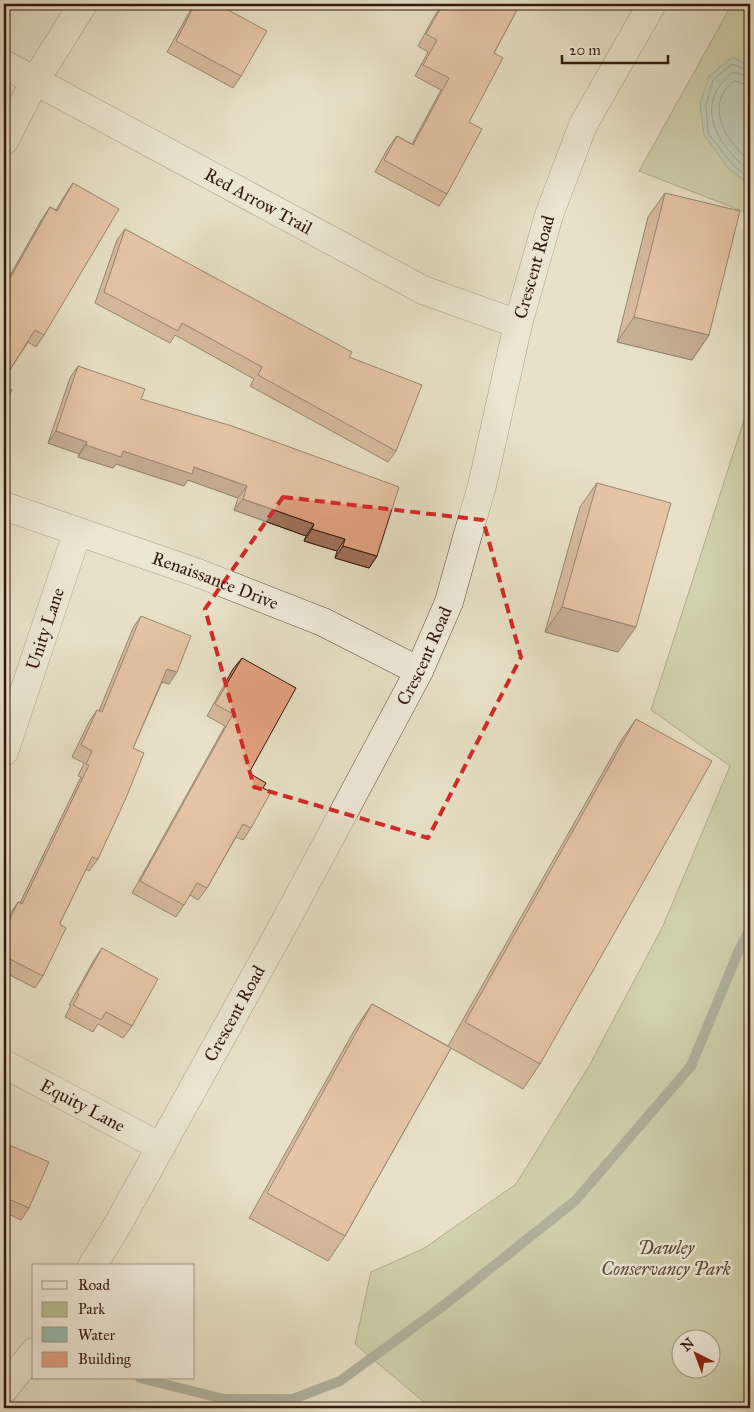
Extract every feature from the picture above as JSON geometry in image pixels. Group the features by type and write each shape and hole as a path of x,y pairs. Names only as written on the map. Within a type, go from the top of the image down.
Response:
{"street":[{"path":"4,141 35,81 83,4"},
{"name":"Crescent Road","path":"93,1264 117,1226 161,1147 390,730 419,671 449,602 459,567 482,486 518,324 549,215 583,125 652,4"},
{"name":"Red Arrow Trail","path":"4,64 423,290 518,324"},
{"name":"Renaissance Drive","path":"4,506 77,533 188,570 323,622 419,671"},
{"name":"Unity Lane","path":"4,752 77,533"},
{"name":"Equity Lane","path":"4,1064 161,1147"},
{"path":"4,1389 32,1354"}],"highlighted area":[{"path":"283,497 483,520 521,657 428,838 254,787 205,609"}],"green space":[{"path":"732,4 750,4 750,214 639,171"},
{"name":"Dawley Conservancy Park","path":"750,401 750,1408 431,1408 355,1344 371,1272 423,1249 516,1184 589,1066 663,926 730,766 651,710"}],"water":[{"path":"733,57 750,67 750,185 728,168 704,135 700,104 709,76"}],"building":[{"path":"195,4 217,4 267,31 241,76 176,41"},
{"path":"443,4 457,10 460,4 520,4 494,53 503,58 469,122 482,129 447,194 384,160 397,136 413,145 449,78 423,65 437,40 426,34"},
{"path":"73,183 119,209 44,335 35,330 4,379 4,289 50,207 57,211"},
{"path":"665,193 740,211 709,335 634,317"},
{"path":"125,229 352,352 349,357 422,385 396,451 258,375 262,367 182,323 178,331 104,292"},
{"path":"78,366 145,389 141,399 232,426 399,487 377,556 343,546 345,539 312,529 314,524 243,499 247,486 194,467 192,474 123,451 121,457 86,445 87,442 56,431"},
{"path":"4,385 12,390 4,403"},
{"path":"597,483 671,503 636,627 562,607"},
{"path":"141,616 191,636 177,672 167,669 133,748 144,753 126,798 98,859 92,857 60,923 66,928 43,976 4,956 4,932 18,902 22,904 89,765 86,764 92,751 81,745 97,710 102,712"},
{"path":"242,658 296,688 249,773 266,783 263,788 271,792 251,828 243,824 207,888 197,883 184,905 140,881 233,714 215,704"},
{"path":"636,719 712,761 540,1064 465,1022"},
{"path":"102,948 158,979 132,1026 106,1012 101,1020 73,1005 79,994 77,993"},
{"path":"372,1004 451,1048 345,1236 267,1193"},
{"path":"4,1143 49,1162 29,1208 4,1197"}],"waterway":[{"path":"148,1380 224,1399 293,1399 340,1381 447,1303 575,1201 691,1066 739,950 750,929"}]}
